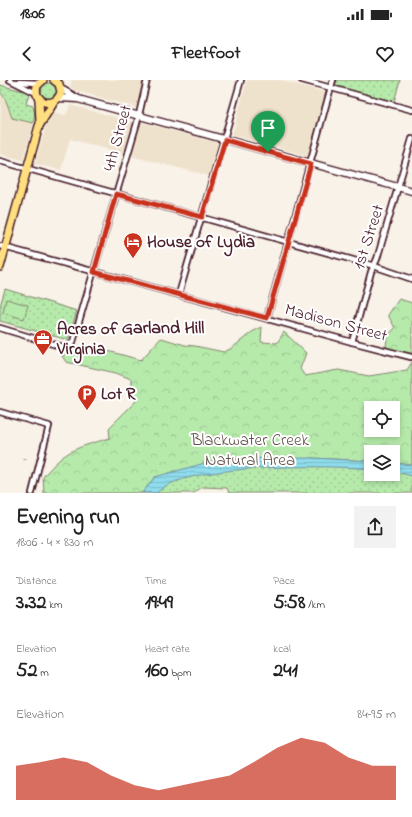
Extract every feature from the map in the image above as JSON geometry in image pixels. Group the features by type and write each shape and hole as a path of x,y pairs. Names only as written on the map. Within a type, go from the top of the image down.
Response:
{"main road":[{"path":"39,126 61,90 55,80"},
{"path":"0,267 3,246 28,168 39,126 40,112 37,95 41,81"},
{"path":"37,95 47,103 56,100"}],"street":[{"name":"4th Street","path":"0,328 63,347 68,346 73,342 137,122 137,116 147,80"},
{"path":"180,294 241,80"},
{"path":"302,80 412,110"},
{"path":"267,318 311,164 333,80"},
{"path":"12,81 41,81"},
{"path":"12,81 37,95"},
{"path":"61,90 78,99 137,116 412,191"},
{"path":"56,100 78,99"},
{"name":"1st Street","path":"352,342 412,139"},
{"path":"0,161 374,266 412,279"},
{"name":"Madison Street","path":"3,246 411,357"},
{"path":"0,412 49,426 32,493"}],"shaded area":[{"path":"72,80 145,80 137,108 74,90 70,88"},
{"path":"247,80 280,80 328,93 311,157 232,135"},
{"path":"1,85 24,92 25,104 36,107 32,118 35,119 23,160 0,154"},
{"path":"70,105 133,122 124,154 70,139 61,170 35,164 48,118 51,119 53,112 66,115"},
{"path":"140,122 219,143 210,176 131,156"}],"green space":[{"path":"337,80 400,80 394,102 335,86"},
{"path":"49,83 56,88 57,91 52,98 49,99 42,94 41,91 46,84"},
{"path":"0,85 29,94 26,104 33,106 35,115 33,123 12,118 6,100 0,92"},
{"path":"5,289 77,311 68,340 0,321 0,306"},
{"path":"6,299 28,305 24,319 3,313"},
{"path":"399,299 412,303 412,358 386,347 387,337 395,328 388,315"},
{"name":"Blackwater Creek Natural Area","path":"262,327 261,342 277,343 284,332 306,353 300,369 305,376 338,370 369,376 407,370 412,362 412,465 400,464 400,445 364,445 364,461 312,458 155,477 142,493 44,493 43,477 58,460 80,447 110,438 109,428 136,401 131,379 116,373 66,362 62,356 77,349 93,347 141,360 161,338 185,345 224,352 232,348 252,332"},
{"path":"412,417 412,493 229,493 227,488 202,487 194,493 97,493 364,432 364,437 400,437 400,425"}],"water":[{"path":"312,458 364,461 364,469 292,467 225,471 195,476 172,483 157,493 142,493 155,477 219,459"},
{"path":"400,464 412,465 412,476 400,473"}],"place":[{"name":"House of Lydia","path":"133,259"},
{"name":"Acres of Virginia","path":"43,356"},
{"name":"Lot R","path":"87,411"}],"district":[{"name":"Garland Hill","path":"163,329"}],"route":[{"path":"225,140 268,152 311,164 289,242 286,247 267,318 94,272 116,194 202,217 225,140"}]}
